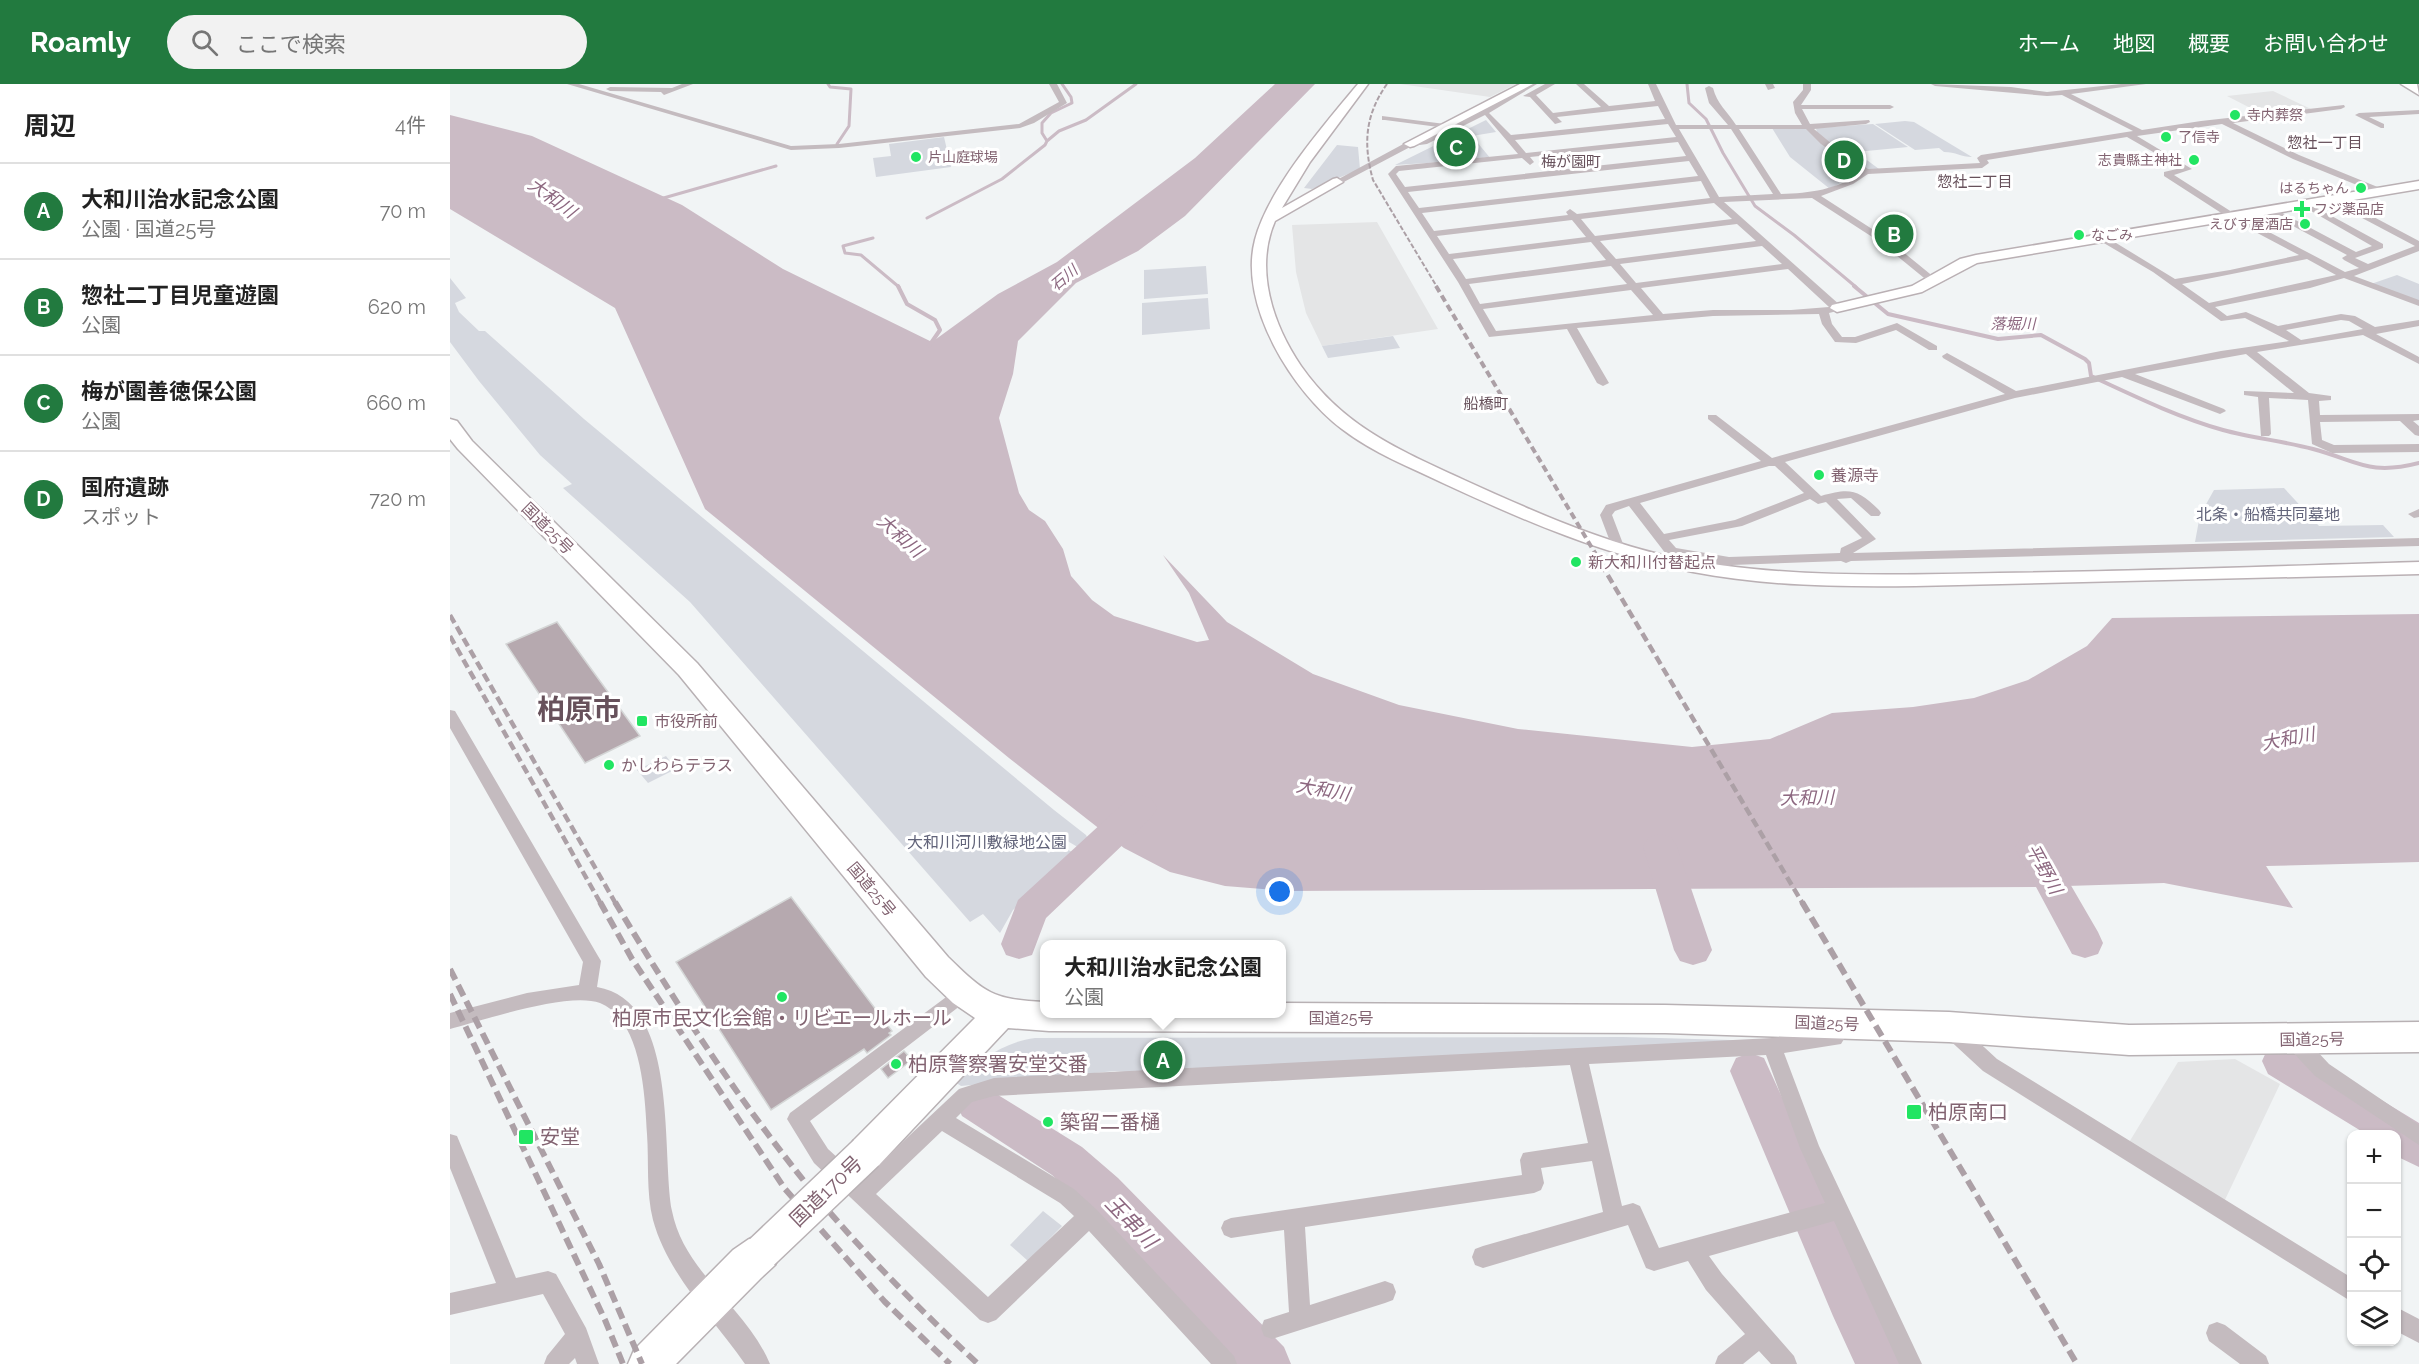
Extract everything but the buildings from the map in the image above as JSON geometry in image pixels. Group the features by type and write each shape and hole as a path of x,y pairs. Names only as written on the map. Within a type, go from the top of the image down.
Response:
{"highway":[{"name":"国道25号","path":"450,424 465,445 688,669 937,967 963,994 981,1006 1000,1014 1040,1016"},
{"name":"国道170号","path":"648,1364 747,1264 866,1153 1000,1014"},
{"name":"国道25号","path":"1286,1018 1665,1019 1949,1027 2129,1040 2419,1037"}],"street":[{"path":"571,84 765,141 801,148 1032,123 1046,111 1064,103 1053,84"},
{"path":"639,103 689,84"},
{"path":"1363,84 1287,189 1265,230 1260,253 1263,295 1278,338 1292,364 1310,388 1338,418 1424,467 1516,510 1619,549 1708,569 1832,580 1895,581 2419,568"},
{"path":"1486,114 1533,84"},
{"path":"1270,219 1313,194 1445,126 1530,89 1551,84"},
{"path":"1580,84 1607,109"},
{"path":"1652,84 1660,103 1716,200 1790,266 1831,310"},
{"path":"1807,84 1806,90 1799,97 1797,107 1812,132 1866,172"},
{"path":"1935,84 1947,87 2006,86 2062,93 2142,84"},
{"path":"2045,84 2140,132"},
{"path":"1709,88 1713,103 1734,127 1779,197"},
{"path":"586,89 673,90"},
{"path":"1410,144 1424,142 1486,114 1530,89"},
{"path":"1530,89 1566,131"},
{"path":"1552,115 1660,103"},
{"path":"1797,107 1890,107"},
{"path":"1432,234 1716,200 1814,195 1828,192 1848,181 1857,179 1866,172 1982,165 1985,163 1981,158 2140,132 2341,107"},
{"path":"2381,126 2359,115 2419,112"},
{"path":"1486,114 1525,156 1660,317"},
{"path":"1385,118 1445,126"},
{"path":"2222,120 2296,157 2382,192"},
{"path":"1509,138 1566,131 1673,124 1709,127 1809,127 1866,122"},
{"path":"2128,134 2188,169 2167,174 2232,216 2346,276 2419,303"},
{"path":"1682,139 1396,169 1392,174 1463,282 1493,335 1660,317 1831,310 1917,289 1965,262 2100,237 2419,185"},
{"path":"1403,190 1692,158"},
{"path":"1416,211 1703,178"},
{"path":"1287,189 1313,194"},
{"path":"1814,195 1883,240 1932,280"},
{"path":"2333,200 2419,247"},
{"path":"2303,204 2380,246 2347,258 2368,268"},
{"path":"2270,210 2355,255"},
{"path":"1446,257 1737,221"},
{"path":"2100,237 2173,282 2225,319 2246,315 2277,329 2299,344"},
{"path":"1463,282 1763,243"},
{"path":"2207,306 2270,295 2346,276 2419,247"},
{"path":"2173,282 2230,273 2308,255"},
{"path":"1477,307 1790,266"},
{"path":"1831,310 1827,324 1839,340 1856,340 1898,326 1933,348"},
{"path":"2277,329 2341,317 2351,318 2419,361"},
{"path":"1619,549 1606,515 1610,508 2014,395 2122,373 2419,323"},
{"path":"1570,326 1603,383"},
{"path":"2249,351 2309,397 2315,418 2316,442 2332,449 2419,448"},
{"path":"1947,356 2014,395"},
{"path":"2122,373 2220,411"},
{"path":"2184,397 2198,388"},
{"path":"2248,393 2327,398"},
{"path":"2263,394 2265,434"},
{"path":"1712,417 1774,462 1818,500 1850,493 1856,494 1875,513"},
{"path":"2403,417 2419,433"},
{"path":"2315,418 2419,417"},
{"path":"1660,538 1738,523 1812,494"},
{"path":"1829,498 1870,539 1846,550 1846,559"},
{"path":"1632,502 1671,551 1681,555 1730,561 1846,559 2042,550 2419,542"},
{"path":"1708,569 1730,561"},
{"path":"450,715 592,962 587,994"},
{"path":"963,994 797,1119 821,1156 988,1312 1089,1216"},
{"path":"450,1021 553,996 602,995 619,1005 630,1018 646,1054 654,1086 663,1218 672,1244 710,1301 759,1364"},
{"path":"862,1194 966,1095 994,1087 1772,1046 1834,1038 1845,1024"},
{"path":"1949,1027 1990,1065 2347,1288"},
{"path":"2294,1040 2322,1070 2419,1136"},
{"path":"1772,1046 1810,1148 1911,1364"},
{"path":"1578,1058 1615,1219"},
{"path":"940,1119 1067,1196 1089,1216 1226,1364"},
{"path":"450,1143 506,1281"},
{"path":"1231,1228 1534,1183 1530,1160 1599,1150"},
{"path":"1483,1257 1633,1213 1654,1260 1838,1210"},
{"path":"1294,1219 1300,1320"},
{"path":"1692,1249 1714,1282 1786,1364"},
{"path":"450,1304 548,1282 578,1336 588,1364"},
{"path":"1272,1328 1385,1292"},
{"path":"2217,1334 2258,1364"},
{"path":"1726,1364 1761,1335"},
{"path":"555,1364 578,1336"}],"shaded area":[{"path":"1400,84 1516,84 1490,97"},
{"path":"2273,91 2311,109 2264,115 2227,96"},
{"path":"1377,222 1438,329 1322,346 1306,313 1296,272 1292,225"},
{"path":"2235,1059 2280,1084 2223,1204 2128,1144 2178,1062"}],"green space":[{"path":"1486,120 1496,132 1472,136 1491,159 1395,165"},
{"path":"1914,122 1972,157 1944,152 1939,148 1915,150 1875,124"},
{"path":"1873,124 1908,147 1856,152 1879,169 1867,171 1817,133 1816,128"},
{"path":"1772,128 1806,128 1862,171 1830,189 1790,157"},
{"name":"片山庭球場","path":"944,137 951,167 876,177 873,158 891,156 889,144"},
{"path":"1337,145 1358,147 1360,169 1312,189 1304,188"},
{"path":"1206,266 1208,294 1144,299 1144,270"},
{"path":"2397,275 2419,284 2419,301 2371,284"},
{"name":"大和川河川敷緑地公園","path":"450,278 466,298 455,303 459,312 479,331 485,331 584,419 1086,835 1088,839 1081,849 1059,836 1054,841 1075,854 1013,910 1000,933 983,914 970,922 690,602 563,488 572,484 540,455 450,342"},
{"path":"1208,298 1210,329 1142,335 1142,303"},
{"path":"1393,336 1400,348 1328,358 1322,346"},
{"name":"北条・船橋共同墓地","path":"2284,488 2319,526 2383,525 2394,537 2195,542 2200,515 2214,490"},
{"path":"666,756 676,769 648,783 637,770"},
{"path":"1623,1037 1767,1041 1139,1073 1115,1071 961,1086 955,1082 982,1060 1002,1048 1035,1038"},
{"path":"1043,1211 1062,1226 1028,1261 1010,1245"}],"water":[{"path":"1275,84 1315,84 1185,216 1138,251 1076,283 1018,341 1013,374 999,418 1019,493 1029,510 1045,521 1063,549 1071,576 1092,600 1114,616 1197,642 1209,640 1189,593 1163,555 1227,622 1313,674 1399,705 1518,729 1692,747 1770,739 1832,713 1913,707 1974,698 2028,680 2087,646 2112,618 2419,614 2419,862 2266,866 2293,908 2164,883 2034,887 1289,891 1225,886 1170,872 1124,848 1009,758 705,509 615,308 450,209 450,115 532,136 682,205 783,269 932,342 998,294 1057,262 1195,158"}],"waterway":[{"path":"828,84 830,87 851,89 849,126 837,144"},
{"path":"1047,141 1042,133 1042,123 1051,113 1072,103 1071,97 1062,84"},
{"path":"1047,141 1059,131 1086,120 1136,84"},
{"name":"落堀川","path":"1687,84 1689,103 1706,119 1723,153 1755,206 1856,287"},
{"path":"927,218 1002,179 1047,141"},
{"path":"660,199 776,166"},
{"path":"873,238 843,246 845,253 861,255 898,286"},
{"path":"898,286 907,304 935,320 940,330 929,346"},
{"name":"落堀川","path":"1854,286 1888,314 1998,339 2041,335 2085,359 2089,363 2091,376 2156,406 2206,425 2313,449 2375,467 2402,467 2419,463"},
{"name":"玉串川","path":"1019,944 1031,910 1140,808"},
{"path":"1660,847 1693,950"},
{"name":"平野川","path":"2032,848 2085,943"},
{"name":"平野川","path":"2282,1061 2370,1114 2419,1147"},
{"path":"1750,1071 1849,1300 1880,1364"},
{"name":"玉串川","path":"976,1103 1067,1161 1103,1193 1267,1364"}],"railway":[{"path":"1387,84 1374,107 1368,130 1368,154 1373,180 1437,287"},
{"path":"1436,286 1595,553"},
{"path":"1594,552 1803,904"},
{"path":"450,615 616,904"},
{"path":"450,636 601,904"},
{"path":"600,902 632,959 785,1189 885,1302 950,1364"},
{"path":"615,902 717,1063 802,1178 867,1254 978,1364"},
{"path":"1802,902 2077,1364"},
{"path":"450,969 599,1264 642,1364"},
{"path":"450,994 605,1320 623,1364"}],"place":[{"name":"寺内葬祭","path":"2235,115"},
{"name":"了信寺","path":"2166,137"},
{"name":"梅が園善徳保公園","path":"1456,147"},
{"name":"片山庭球場","path":"916,157"},
{"name":"国府遺跡","path":"1844,160"},
{"name":"志貴縣主神社","path":"2194,160"},
{"name":"はるちゃん","path":"2361,188"},
{"name":"フジ薬品店","path":"2302,209"},
{"name":"えびす屋酒店","path":"2305,224"},
{"name":"惣社二丁目児童遊園","path":"1894,234"},
{"name":"なごみ","path":"2079,235"},
{"name":"養源寺","path":"1819,475"},
{"name":"新大和川付替起点","path":"1576,562"},
{"name":"市役所前","path":"642,721"},
{"name":"かしわらテラス","path":"609,765"},
{"name":"柏原市民文化会館・リビエールホール","path":"782,997"},
{"name":"大和川治水記念公園","path":"1163,1060"},
{"name":"柏原警察署安堂交番","path":"896,1064"},
{"name":"柏原南口","path":"1914,1112"},
{"name":"築留二番樋","path":"1048,1122"},
{"name":"安堂","path":"526,1137"}],"district":[{"name":"惣社一丁目","path":"2325,143"},
{"name":"梅が園町","path":"1571,162"},
{"name":"惣社二丁目","path":"1975,182"},
{"name":"船橋町","path":"1486,404"},
{"name":"柏原市","path":"579,709"}],"water label":[{"name":"大和川","path":"552,198"},
{"name":"石川","path":"1064,278"},
{"name":"大和川","path":"900,536"},
{"name":"大和川","path":"2288,739"},
{"name":"大和川","path":"1323,790"},
{"name":"大和川","path":"1807,798"}]}
